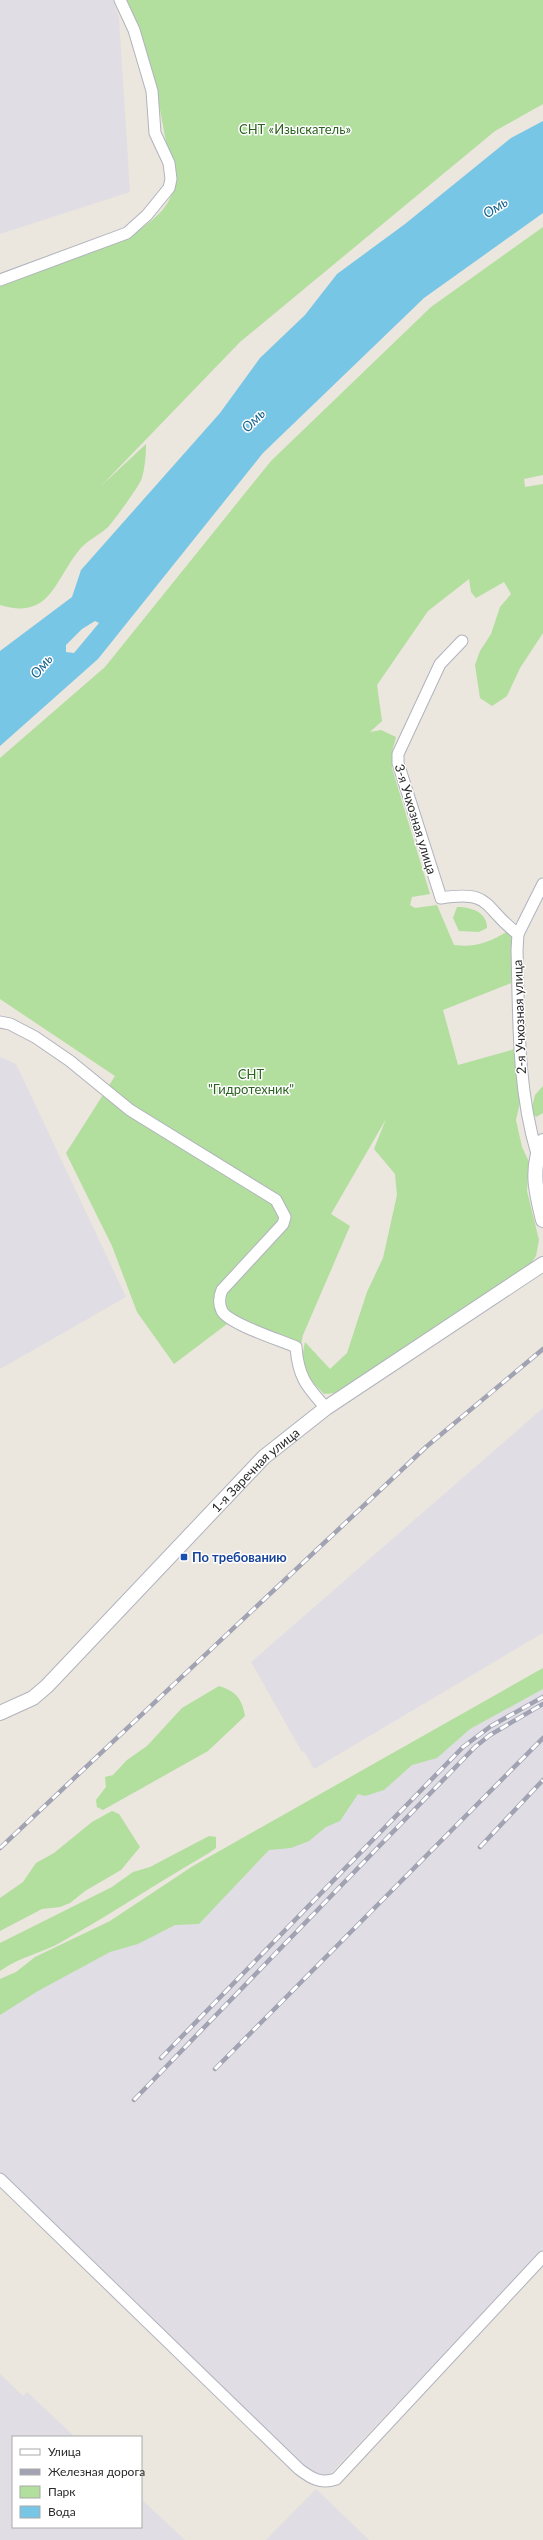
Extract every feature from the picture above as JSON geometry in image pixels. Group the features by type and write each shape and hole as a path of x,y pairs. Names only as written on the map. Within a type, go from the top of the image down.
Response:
{"street":[{"path":"0,280 127,233 147,215 169,188 171,179 169,163 155,133 152,91 134,30 120,0"},
{"name":"3-я Учхозная улица","path":"462,641 440,664 398,754 398,763 440,898 462,895 485,900 504,924 518,934"},
{"name":"2-я Учхозная улица","path":"537,1154 525,1109 521,1081 518,934 543,884"},
{"path":"0,1022 10,1024 35,1037 70,1061 130,1110 276,1200 285,1217 283,1224 222,1290 219,1299 220,1306 222,1312 233,1320 296,1347 299,1373 308,1388 326,1408"},
{"path":"543,1141 537,1154 535,1188 543,1220"},
{"name":"1-я Заречная улица","path":"0,1713 33,1698 47,1686 264,1457 326,1408 543,1264"},
{"path":"0,2179 299,2469 310,2477 325,2483 336,2479 543,2257"}],"shaded area":[{"path":"0,0 113,0 119,18 130,192 0,234"},
{"path":"0,1057 16,1064 126,1297 0,1369"},
{"path":"543,1408 543,1633 314,1769 304,1751 302,1752 251,1662"},
{"path":"543,1675 543,2250 328,2476 321,2477 312,2473 0,2172 0,2014 178,1894"},
{"path":"0,2374 23,2396 27,2392 74,2436 12,2436 12,2528 142,2528 142,2500 185,2540 0,2540"},
{"path":"316,2489 369,2540 266,2540"}],"green space":[{"name":"СНТ «Изыскатель»","path":"125,0 543,0 543,104 495,131 240,342 101,486 146,444 142,478 132,495 107,528 81,548 72,559 58,583 42,602 31,607 17,608 0,605 0,285 142,228 163,210 170,199 174,185 153,72"},
{"name":"СНТ \"Гидротехник\"","path":"543,227 543,475 524,479 525,487 543,484 543,633 520,668 507,696 492,706 480,698 475,665 480,651 491,634 500,607 511,594 504,582 476,598 471,592 469,579 428,611 377,685 382,721 370,732 381,730 396,737 392,752 392,768 430,894 412,897 410,905 415,908 437,905 454,945 476,945 495,938 508,931 513,937 511,945 511,983 443,1010 458,1065 515,1049 520,1102 516,1120 522,1147 529,1162 527,1191 539,1240 536,1256 529,1266 335,1393 324,1394 308,1376 306,1371 303,1359 305,1342 330,1369 347,1353 367,1292 383,1258 397,1195 395,1174 374,1149 386,1119 331,1214 350,1226 303,1335 299,1354 227,1324 174,1364 137,1312 112,1246 66,1153 115,1076 0,999 0,758 105,667 271,461 431,307"},
{"path":"457,907 473,909 481,914 487,928 479,932 459,931 453,918"},
{"path":"543,1086 543,1113 536,1117 531,1111 535,1095"},
{"path":"543,1668 543,1689 470,1729 437,1758 412,1765 384,1790 365,1796 358,1794 340,1821 326,1827 309,1841 291,1848 269,1850 199,1924 175,1925 138,1944 110,1952 38,1991 0,2015 0,1979 16,1972 35,1957 110,1921 193,1866"},
{"path":"219,1686 230,1690 237,1696 242,1705 245,1716 208,1751 103,1810 97,1807 96,1800 106,1787 105,1777 113,1775 127,1760 147,1746 182,1708"},
{"path":"112,1811 119,1814 140,1847 121,1870 85,1891 70,1903 60,1907 42,1909 0,1931 0,1898 23,1882 36,1863 54,1853 92,1822"},
{"path":"209,1836 216,1837 216,1848 209,1853 63,1941 15,1962 0,1971 0,1943 112,1887 133,1872 150,1867"}],"water":[{"name":"Омь","path":"543,121 543,213 424,298 263,453 98,659 0,746 0,651 72,597 81,570 220,413 260,358 305,315 337,274 405,224 511,138","holes":["95,621 99,623 74,653 66,652 66,645 82,629"]}],"railway":[{"path":"0,1848 426,1447 543,1349"},
{"path":"161,2058 463,1747 491,1726 543,1697"},
{"path":"134,2100 475,1747 490,1735 543,1704"},
{"path":"215,2069 543,1738"},
{"path":"480,1847 543,1780"}],"place":[{"name":"По требованию","path":"184,1557"}]}
